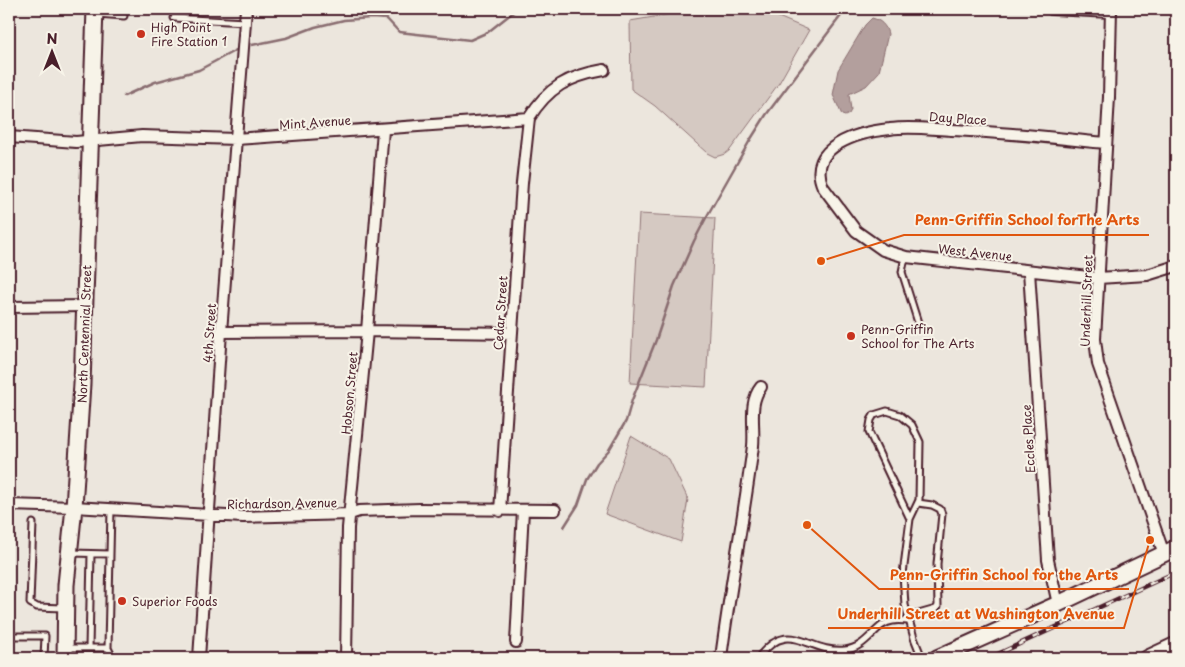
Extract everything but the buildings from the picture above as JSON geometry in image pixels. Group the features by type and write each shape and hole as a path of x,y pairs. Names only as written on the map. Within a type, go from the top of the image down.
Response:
{"main road":[{"name":"North Centennial Street","path":"65,653 65,608 74,507 85,306 95,11"},
{"path":"937,658 1170,551"},
{"path":"1148,658 1176,645"}],"street":[{"name":"4th Street","path":"199,658 221,332 246,9"},
{"path":"1052,9 1111,11"},
{"name":"Underhill Street","path":"1111,11 1095,339 1098,364 1170,551"},
{"path":"529,118 543,98 560,84 583,74 604,70"},
{"name":"Mint Avenue","path":"9,137 76,142 142,136 236,139 383,130 529,118"},
{"name":"Cedar Street","path":"500,511 522,183 529,118"},
{"name":"Day Place","path":"819,164 823,156 832,148 854,137 891,129 966,130 1106,143"},
{"name":"Hobson Street","path":"346,658 348,528 367,331 383,130"},
{"name":"West Avenue","path":"819,164 819,179 823,187 856,231 883,250 905,256 1098,278 1147,275 1176,266"},
{"name":"Eccles Place","path":"1029,271 1048,560 1058,604"},
{"path":"9,307 85,306"},
{"path":"221,332 367,331 512,333"},
{"path":"721,658 753,444 754,403 756,394 762,387"},
{"name":"Richardson Avenue","path":"9,506 74,507 244,517 350,514 420,509 555,510"},
{"path":"516,642 523,510"}],"lane":[{"path":"95,11 124,16"},
{"path":"174,18 246,22"},
{"path":"905,256 902,272 920,329"},
{"path":"910,519 891,476 872,442 869,432 874,415 887,411 900,415 912,425 920,442 921,459 918,503 910,519 903,574 905,605 922,658"},
{"path":"758,658 771,644 795,637 823,649 834,651 848,650 868,640 878,629 893,620 909,619 936,609 938,606 936,564 942,514 940,509 918,503"},
{"path":"111,509 108,648 113,658"},
{"path":"32,523 30,603 36,607 65,608"},
{"path":"69,553 110,554"},
{"path":"89,648 91,554"},
{"path":"9,636 45,636 44,658"},
{"path":"65,653 89,648 108,648"}],"shaded area":[{"path":"695,10 734,10 769,13 809,30 779,83 730,150 725,154 715,157 707,153 655,106 631,89 630,21"},
{"path":"872,18 882,23 888,34 879,72 866,86 849,94 851,110 845,116 842,115 833,95 838,70 865,25"},
{"path":"639,214 715,218 706,387 630,383"},
{"path":"631,436 669,459 688,499 681,542 605,514"}],"waterway":[{"path":"252,45 286,38 315,27 344,20 371,18 387,19 399,32 470,40 488,32 517,9"},
{"path":"564,527 578,505 587,479 597,463 609,450 626,421 674,286 707,216 766,115 846,9"},
{"path":"124,96 155,82 199,70 236,50"}],"railway":[{"path":"989,658 1176,572"}],"place":[{"name":"High Point Fire Station 1","path":"141,34"},
{"name":"Penn-Griffin School forThe Arts","path":"821,261"},
{"name":"Penn-Griffin School for The Arts","path":"851,336"},
{"name":"Penn-Griffin School for the Arts","path":"807,525"},
{"name":"Underhill Street at Washington Avenue","path":"1150,540"},
{"name":"Superior Foods","path":"122,601"}]}
